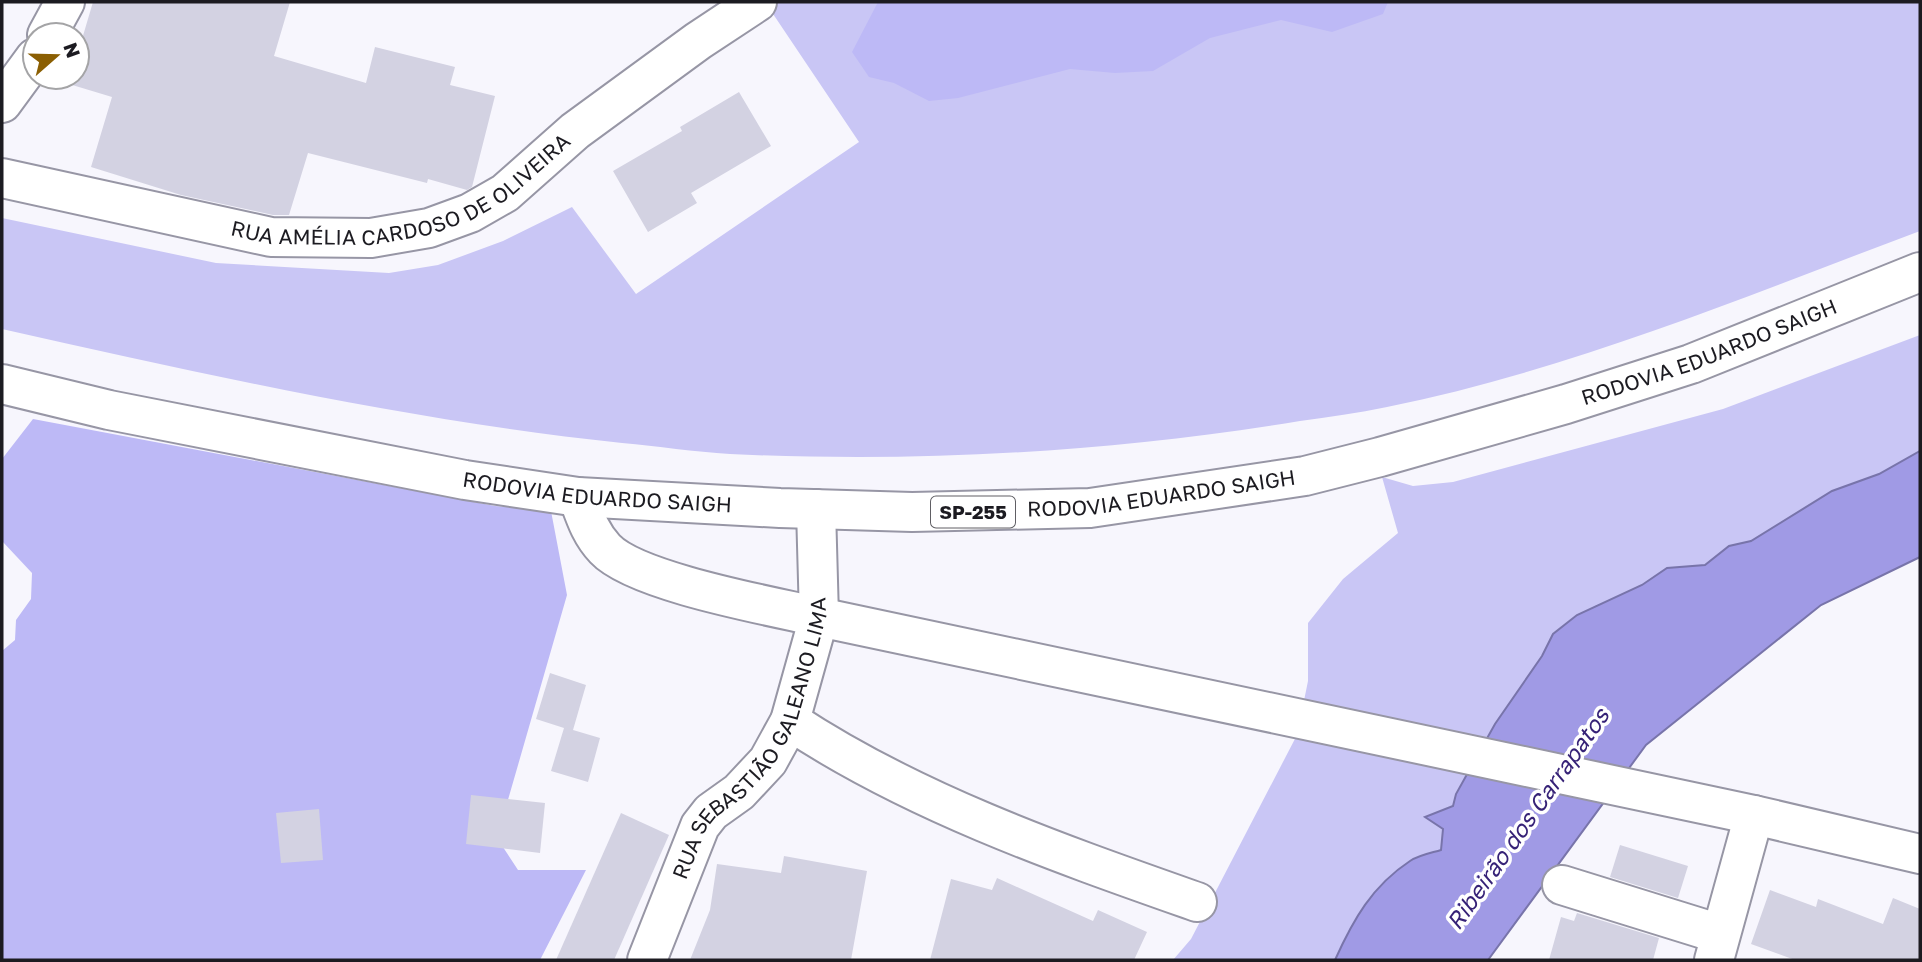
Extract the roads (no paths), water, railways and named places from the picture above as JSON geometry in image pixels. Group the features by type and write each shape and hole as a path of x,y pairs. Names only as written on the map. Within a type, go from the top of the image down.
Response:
{"main road":[{"path":"55,21 65,2"},
{"name":"RUA AMÉLIA CARDOSO DE OLIVEIRA","path":"2,177 271,237 371,238 429,228 470,212 505,193 575,131 698,41 757,2"},
{"path":"2,103 21,77"},
{"name":"RODOVIA EDUARDO SAIGH","path":"2,384 109,410 465,480 578,497 816,509 960,512 1090,508 1305,476 1380,457 1566,404 1679,368 1920,272"},
{"path":"578,497 591,532 607,551 630,565 693,587 819,617 1754,815 1920,854"},
{"name":"RUA SEBASTIÃO GALEANO LIMA","path":"647,960 700,826 711,812 738,792 768,761 790,721 802,686 819,617 816,509"},
{"path":"790,721 835,751 883,776 1064,855 1197,902"},
{"path":"1562,885 1717,947 1754,815"}],"water":[{"name":"Ribeirão dos Carrapatos","path":"1920,451 1920,557 1821,605 1646,745 1488,960 1335,960 1365,905 1385,881 1414,859 1441,850 1443,829 1425,817 1453,806 1456,794 1495,724 1542,656 1553,634 1577,615 1642,585 1667,568 1705,565 1729,546 1751,541 1832,491 1879,474"}]}
